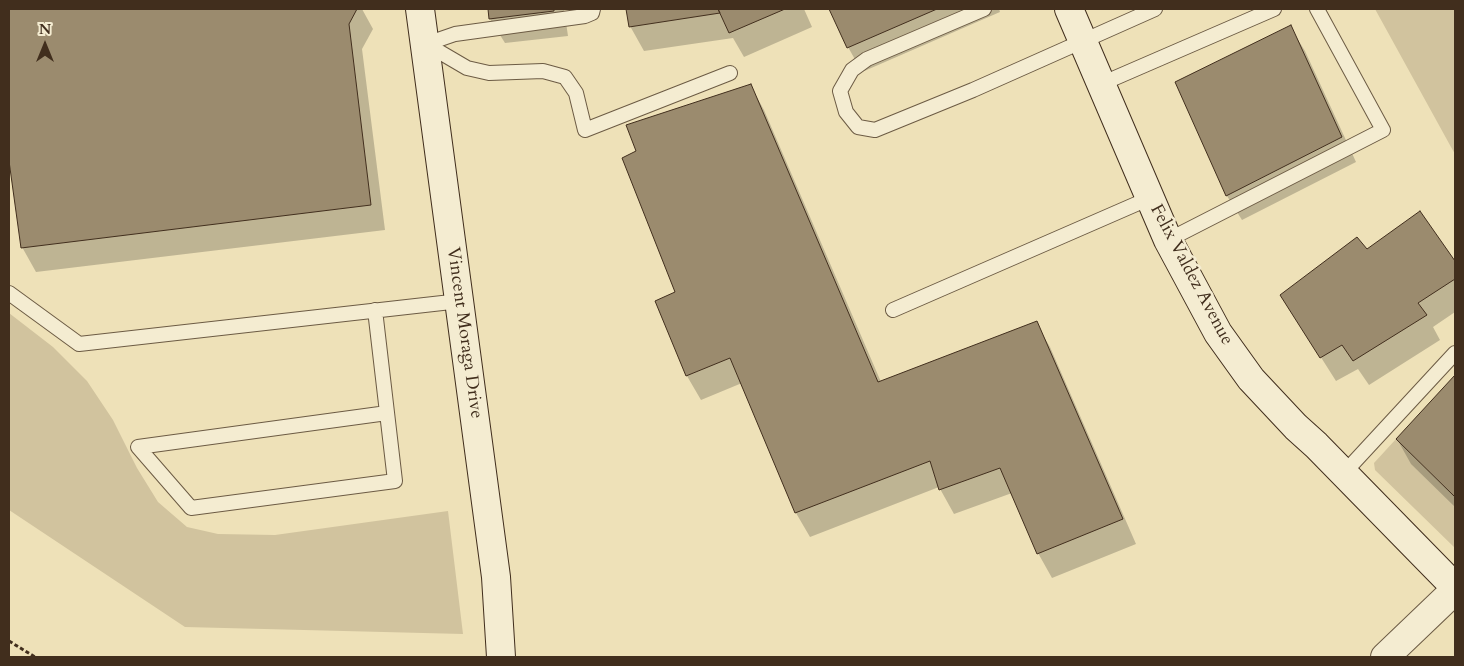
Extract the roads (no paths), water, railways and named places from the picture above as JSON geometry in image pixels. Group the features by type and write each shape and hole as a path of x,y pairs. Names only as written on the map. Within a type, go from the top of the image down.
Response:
{"street":[{"name":"Vincent Moraga Drive","path":"420,9 496,577 501,657"},
{"name":"Felix Valdez Avenue","path":"1070,9 1168,240 1218,333 1251,379 1455,588"},
{"path":"1385,657 1455,588"}],"lane":[{"path":"426,44 455,34 586,16 592,13 593,9"},
{"path":"984,9 867,59 852,70 840,91 846,112 858,127 875,130 973,90 1155,9"},
{"path":"1101,84 1274,9"},
{"path":"1168,240 1383,130 1317,9"},
{"path":"426,44 467,68 489,73 542,71 564,77 576,94 585,130 730,72"},
{"path":"893,310 1150,198"},
{"path":"9,293 79,344 460,301"},
{"path":"375,310 395,481 191,508 138,447 387,413"},
{"path":"1344,473 1455,354"}]}
